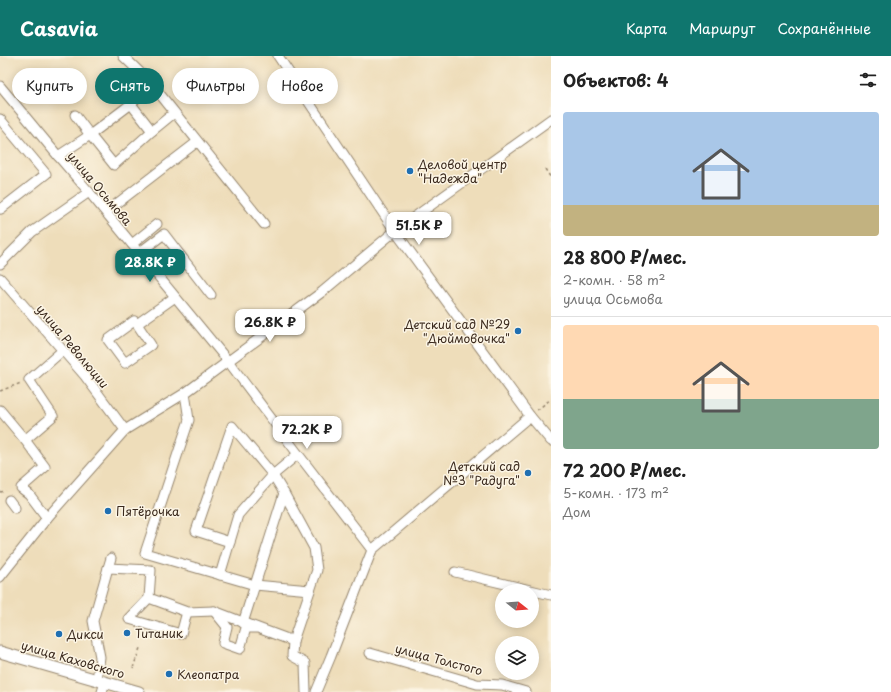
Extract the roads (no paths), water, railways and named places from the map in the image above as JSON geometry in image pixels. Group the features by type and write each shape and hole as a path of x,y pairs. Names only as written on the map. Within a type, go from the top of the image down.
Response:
{"main road":[{"name":"улица Каховского","path":"0,652 101,685 139,692"}],"street":[{"path":"123,56 135,68"},
{"path":"278,56 395,231 530,416 551,441"},
{"name":"улица Осьмова","path":"0,86 3,97 89,192 228,361 372,550"},
{"path":"164,100 264,224"},
{"path":"58,156 90,135 131,104 152,131"},
{"path":"74,115 114,165 174,113"},
{"path":"0,119 46,174 1,210 0,208"},
{"path":"0,577 48,518 125,430 185,393 322,292 395,231 551,119"},
{"path":"106,212 197,142"},
{"path":"0,264 32,232 89,192"},
{"path":"132,244 157,224"},
{"path":"139,253 164,234 211,295"},
{"name":"улица Революции","path":"0,278 84,376 125,430"},
{"path":"137,324 175,297"},
{"path":"134,321 137,324 151,344 124,364 108,340 134,321"},
{"path":"25,440 54,416 29,380 62,351"},
{"path":"185,393 189,420 145,553 255,585 310,590"},
{"path":"0,410 45,467 21,488 29,494 48,518"},
{"path":"316,692 372,550 530,416"},
{"path":"230,542 196,531 232,426 273,475 314,548 317,570 293,641 292,656 305,663 306,692"},
{"path":"220,575 238,515 273,475 298,454"},
{"path":"243,622 284,493"},
{"path":"9,500 15,508"},
{"path":"101,685 100,657 93,621 112,558"},
{"path":"108,568 151,570 149,598 129,618 181,634 187,612"},
{"path":"455,572 551,595"},
{"path":"149,598 187,612 214,611 293,641"},
{"path":"214,611 227,627 223,643 240,648 246,628 258,628"},
{"name":"улица Толстого","path":"370,653 477,684 502,685 526,692"}],"place":[{"name":"Деловой центр \"Надежда\"","path":"410,171"},
{"name":"Детский сад №29 \"Дюймовочка\"","path":"518,331"},
{"name":"Детский сад №3 \"Радуга\"","path":"528,473"},
{"name":"Пятёрочка","path":"108,511"},
{"name":"Титаник","path":"127,633"},
{"name":"Дикси","path":"59,634"},
{"name":"Клеопатра","path":"169,674"}]}
